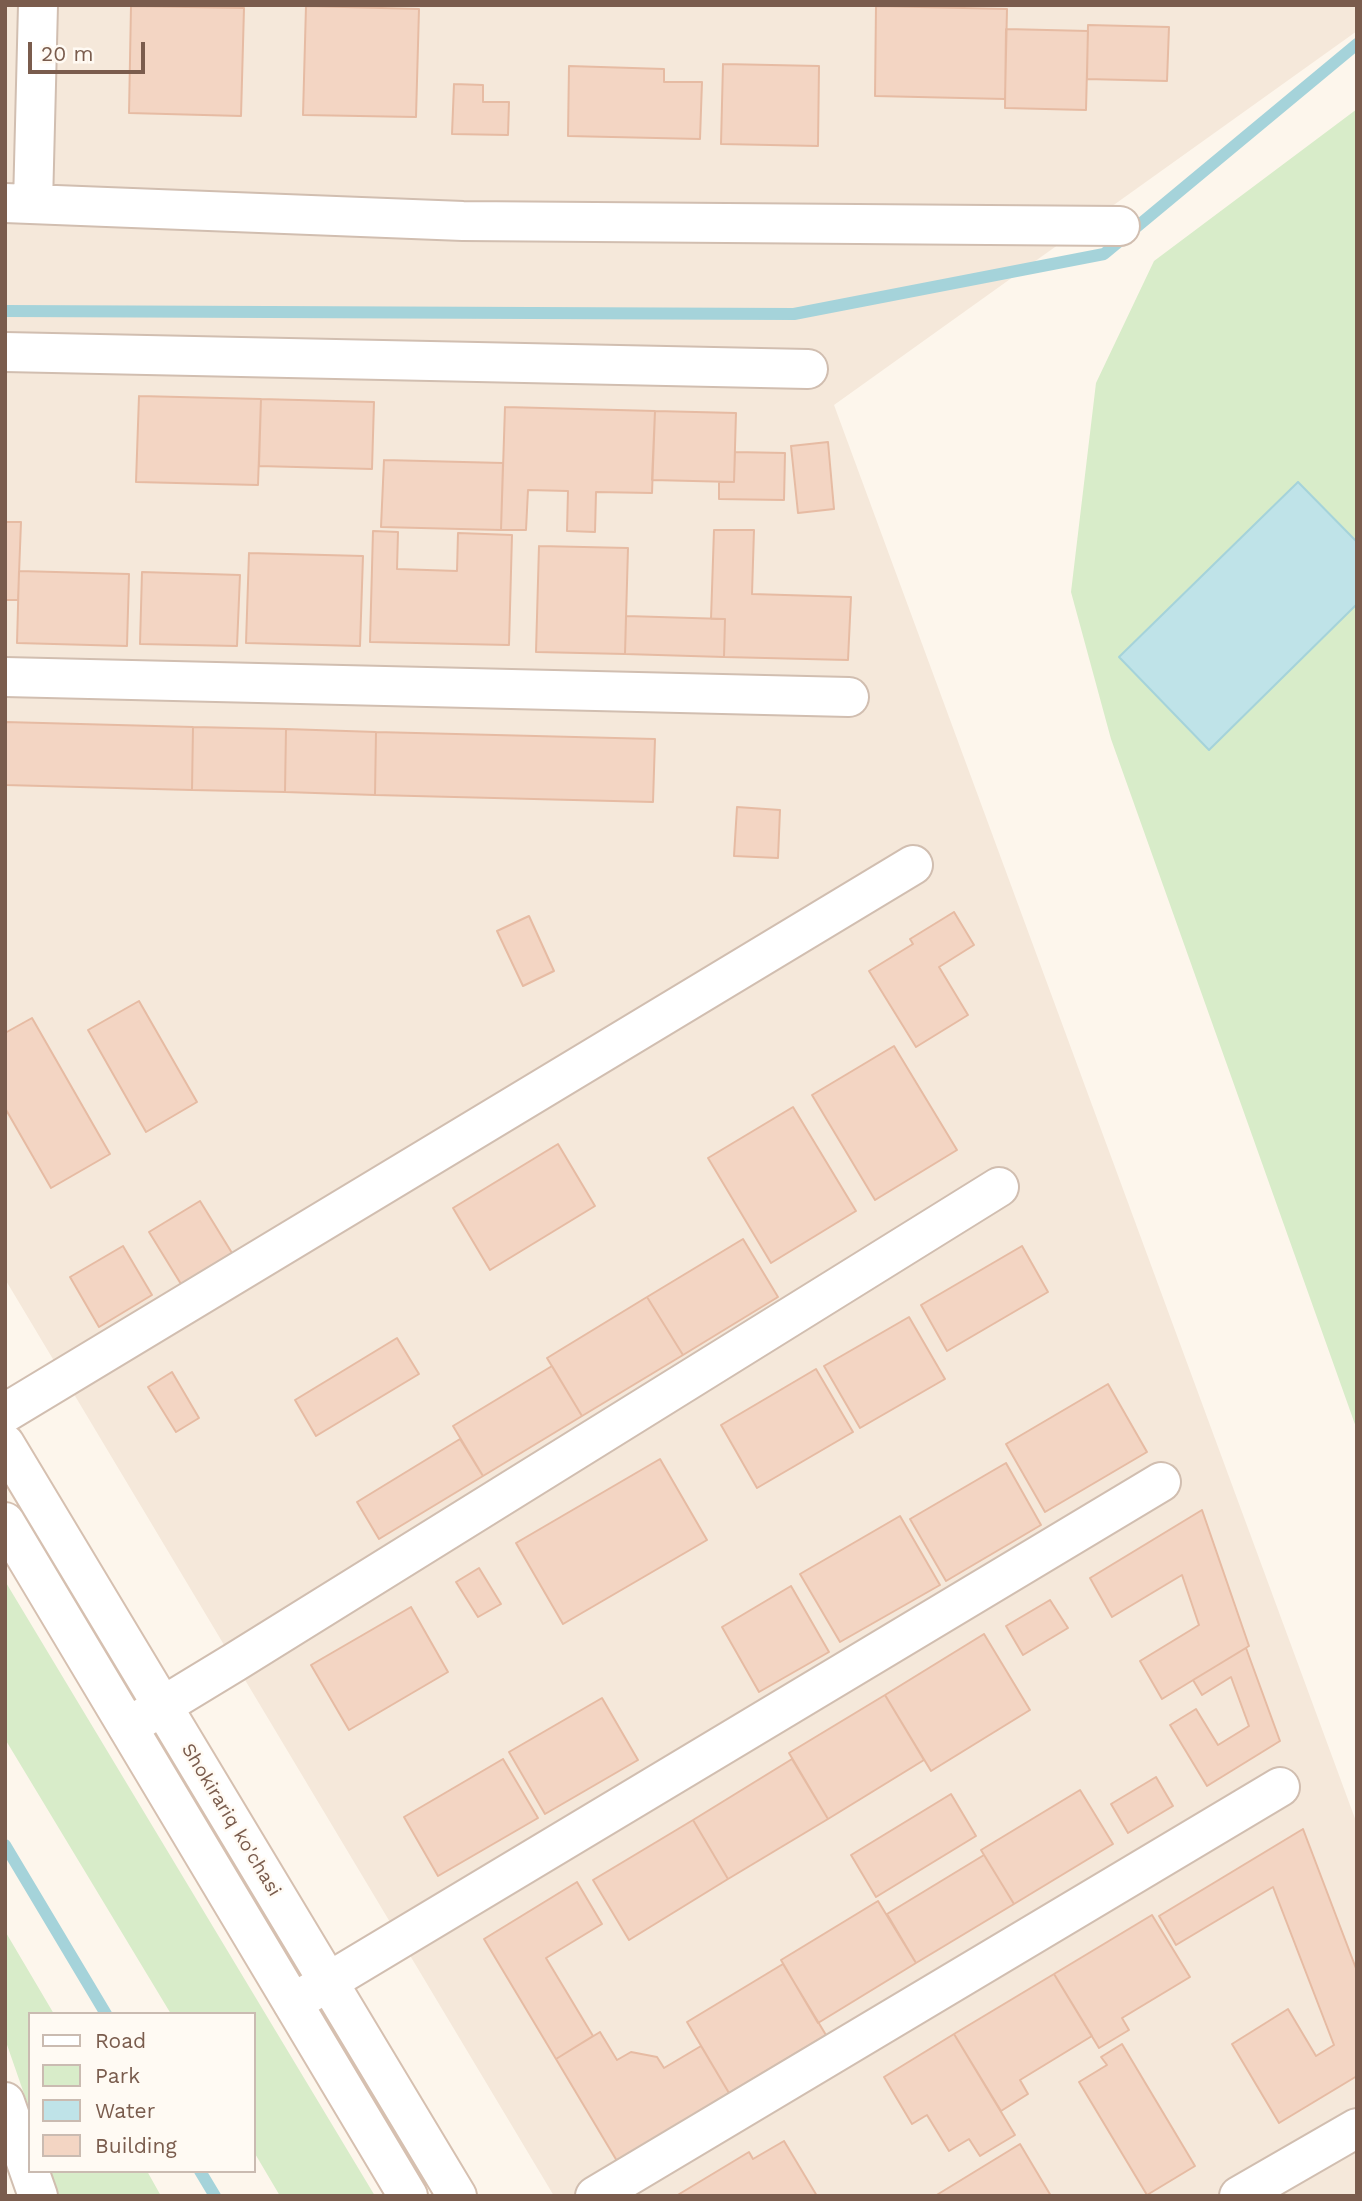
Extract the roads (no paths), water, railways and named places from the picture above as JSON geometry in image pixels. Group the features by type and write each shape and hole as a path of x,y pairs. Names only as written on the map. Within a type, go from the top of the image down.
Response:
{"street":[{"path":"38,5 19,204 463,221 1120,226"},
{"path":"5,352 807,369"},
{"path":"5,677 849,697"},
{"path":"5,1413 914,865"},
{"path":"128,1727 999,1187"},
{"name":"Shokirariq ko'chasi","path":"5,1444 457,2196"},
{"path":"293,2003 1161,1482"},
{"path":"5,1522 408,2196"},
{"path":"595,2196 1280,1787"},
{"path":"5,2102 28,2168"},
{"path":"1238,2196 1357,2128"},
{"path":"30,2173 38,2196"}],"water":[{"path":"1298,482 1357,542 1357,604 1209,750 1119,657"}],"waterway":[{"path":"5,311 794,314 1104,254 1357,44"},
{"path":"5,1845 105,2012"},
{"path":"201,2173 215,2196"}]}
